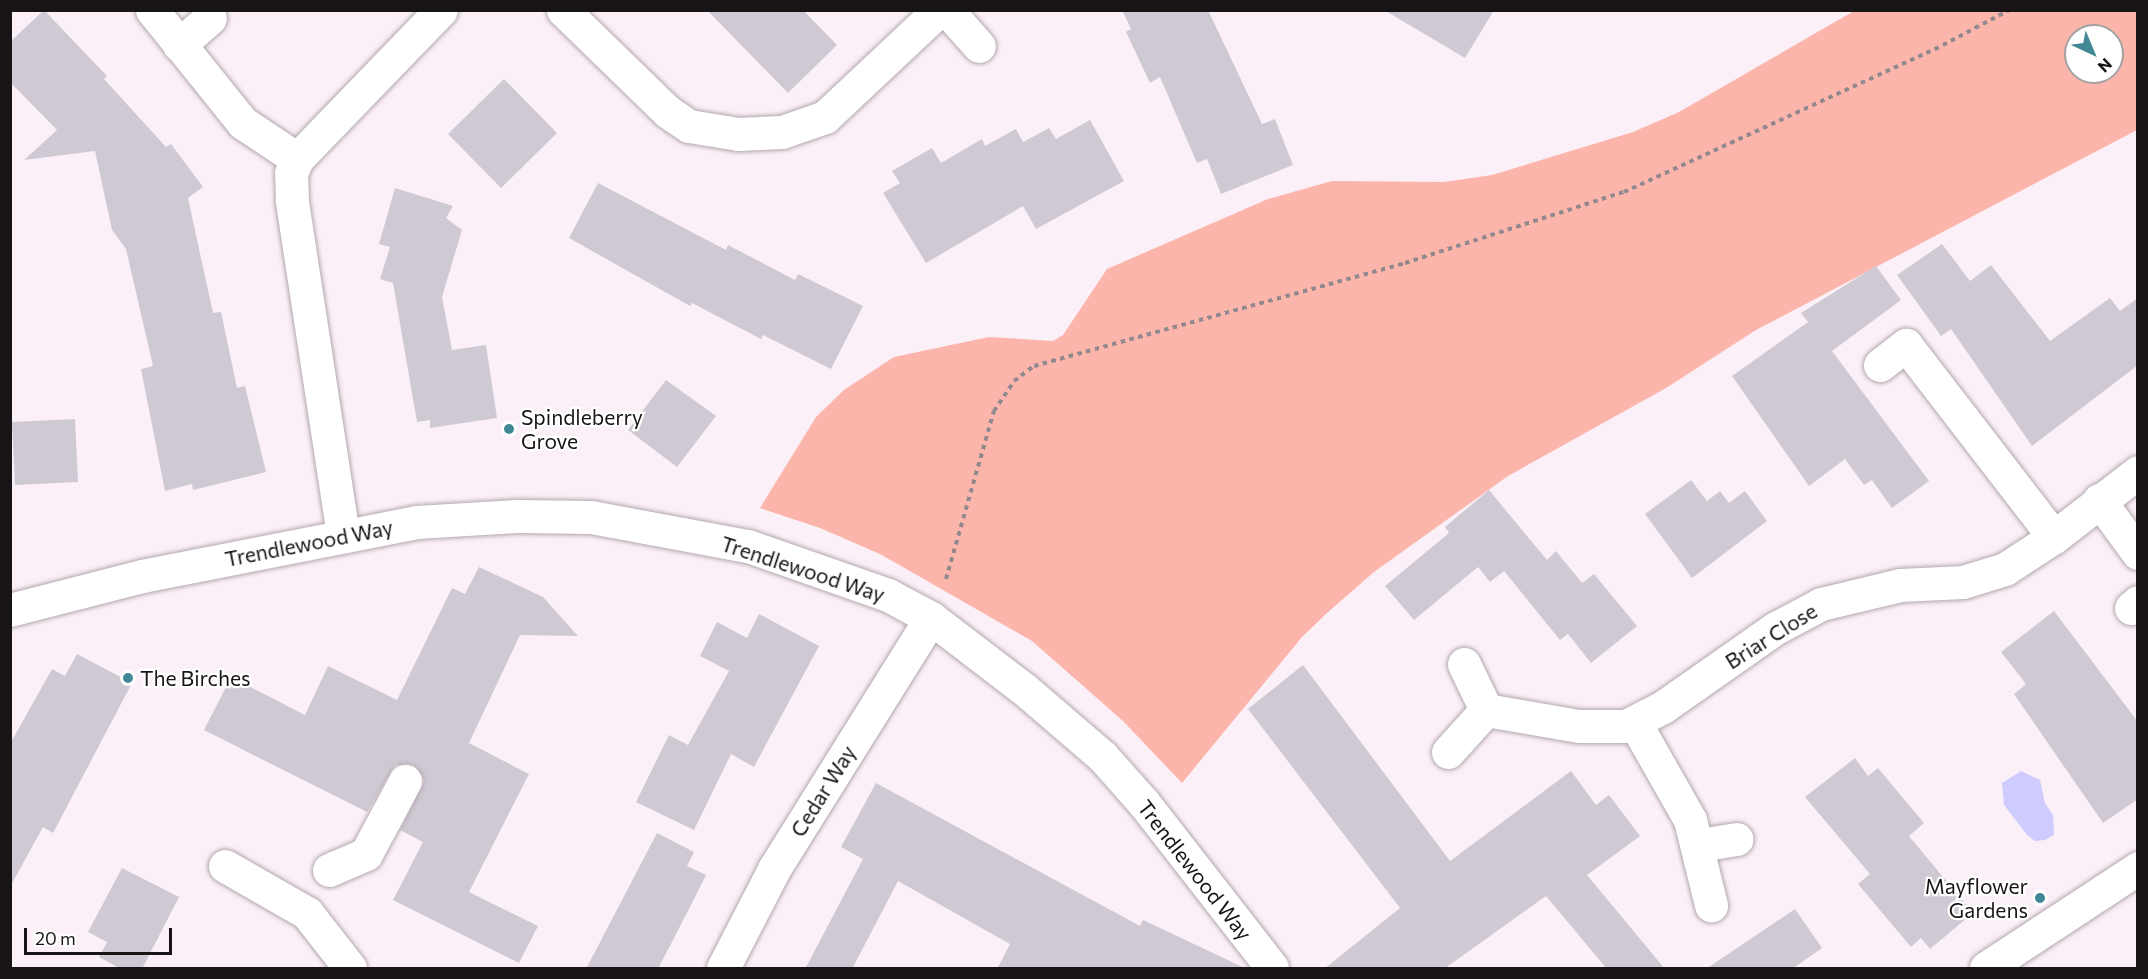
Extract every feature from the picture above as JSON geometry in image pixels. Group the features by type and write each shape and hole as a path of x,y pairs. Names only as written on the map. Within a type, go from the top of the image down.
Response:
{"street":[{"path":"152,10 243,123 297,159"},
{"path":"343,535 291,200 291,173 297,159 441,10"},
{"path":"563,10 668,112 689,126 738,134 783,132 825,117 939,10"},
{"path":"947,10 980,46"},
{"path":"179,45 210,18"},
{"path":"1880,365 1906,345 2054,537"},
{"name":"Briar Close","path":"1486,710 1579,726 1614,728 1635,723 1776,628 1821,604 1899,585 1974,580 2018,562 2138,472"},
{"path":"2098,500 2138,553"},
{"name":"Trendlewood Way","path":"10,610 142,576 416,522 517,516 591,518 657,526 748,546 839,576 931,618 1024,689 1103,757 1143,802 1272,969"},
{"name":"Cedar Way","path":"723,969 774,869 931,618"},
{"path":"1448,752 1486,710 1464,664"},
{"path":"1635,723 1690,820 1699,845 1711,905"},
{"path":"307,913 335,857 366,854 405,781"},
{"path":"1699,845 1737,839"},
{"path":"225,866 307,913 350,969"},
{"path":"1986,969 2138,868"}],"path":[{"path":"931,618 950,567 994,411 1014,381 1034,366 1405,263 1624,192 2009,10"}],"shaded area":[{"path":"1854,11 2137,11 2137,130 1756,330 1666,388 1508,476 1374,572 1327,613 1302,637 1182,783 1123,721 1032,641 880,554 820,528 760,508 816,417 844,390 894,357 989,337 1053,341 1063,335 1107,269 1268,199 1332,181 1444,182 1492,175 1633,132 1679,112"}],"water":[{"path":"2021,771 2040,780 2045,803 2053,815 2054,835 2045,840 2035,841 2027,835 2004,805 2002,783"}],"building":[{"path":"44,10 107,76 104,79 166,147 171,144 203,187 188,198 213,313 221,312 237,388 245,386 266,472 193,490 192,484 165,491 141,369 153,366 126,249 112,230 95,151 24,160 57,130 10,82 10,42"},
{"path":"707,10 803,10 837,45 788,93"},
{"path":"1122,10 1208,10 1262,124 1275,119 1293,165 1221,194 1207,159 1197,163 1160,77 1150,83 1126,32 1131,29"},
{"path":"1384,10 1494,10 1465,58"},
{"path":"504,79 557,133 501,188 448,134"},
{"path":"1090,120 1124,181 1036,229 1023,206 926,263 883,193 900,183 892,171 932,148 941,163 982,139 985,146 1016,129 1023,142 1049,128 1056,139"},
{"path":"598,183 726,250 728,245 795,280 798,274 863,306 831,369 763,335 761,339 692,303 690,306 569,238"},
{"path":"395,188 453,206 446,218 462,230 442,297 452,350 486,345 497,418 430,428 430,420 417,422 393,283 380,279 390,247 379,244"},
{"path":"1942,244 1970,281 1991,265 2050,341 2110,298 2120,311 2138,298 2138,365 2032,446 1951,329 1941,336 1897,275"},
{"path":"1876,266 1901,300 1832,351 1929,481 1892,508 1872,480 1864,485 1845,459 1809,486 1732,376 1808,322 1801,313"},
{"path":"666,380 716,416 677,467 628,430"},
{"path":"75,419 78,482 15,485 12,422"},
{"path":"1691,480 1707,501 1720,491 1729,503 1745,491 1767,521 1692,578 1645,514"},
{"path":"1489,490 1547,560 1556,551 1582,583 1594,574 1637,626 1591,663 1568,634 1560,640 1504,571 1490,582 1478,567 1414,620 1385,586 1449,533 1445,527"},
{"path":"479,567 543,597 578,636 520,635 469,743 529,774 469,892 538,926 519,963 393,900 423,842 400,830 424,781 414,765 395,765 367,812 204,730 231,677 305,715 328,666 397,700 452,588 465,594"},
{"path":"2054,611 2138,722 2138,799 2103,823 2014,694 2026,684 2001,652"},
{"path":"759,614 819,646 754,767 731,754 694,830 636,802 669,735 688,745 729,671 700,656 717,622 747,638"},
{"path":"77,654 132,683 53,833 43,827 10,887 10,744 52,669 65,676"},
{"path":"1303,665 1450,861 1571,771 1596,805 1609,795 1640,836 1587,875 1665,969 1607,969 1546,896 1444,969 1324,969 1400,908 1248,709"},
{"path":"1855,758 1868,776 1878,768 1924,823 1909,836 1973,913 1930,949 1921,938 1911,947 1858,884 1870,874 1805,797"},
{"path":"876,783 1140,926 1143,920 1247,969 997,969 1010,944 898,881 852,969 805,969 863,859 841,847"},
{"path":"657,833 694,852 687,866 706,875 658,969 586,969"},
{"path":"122,868 179,897 142,969 121,969 99,957 107,942 88,932"},
{"path":"1795,909 1822,948 1792,969 1706,969"}],"place":[{"name":"Spindleberry Grove","path":"509,429"},
{"name":"The Birches","path":"128,678"},
{"name":"Mayflower Gardens","path":"2040,898"}]}
